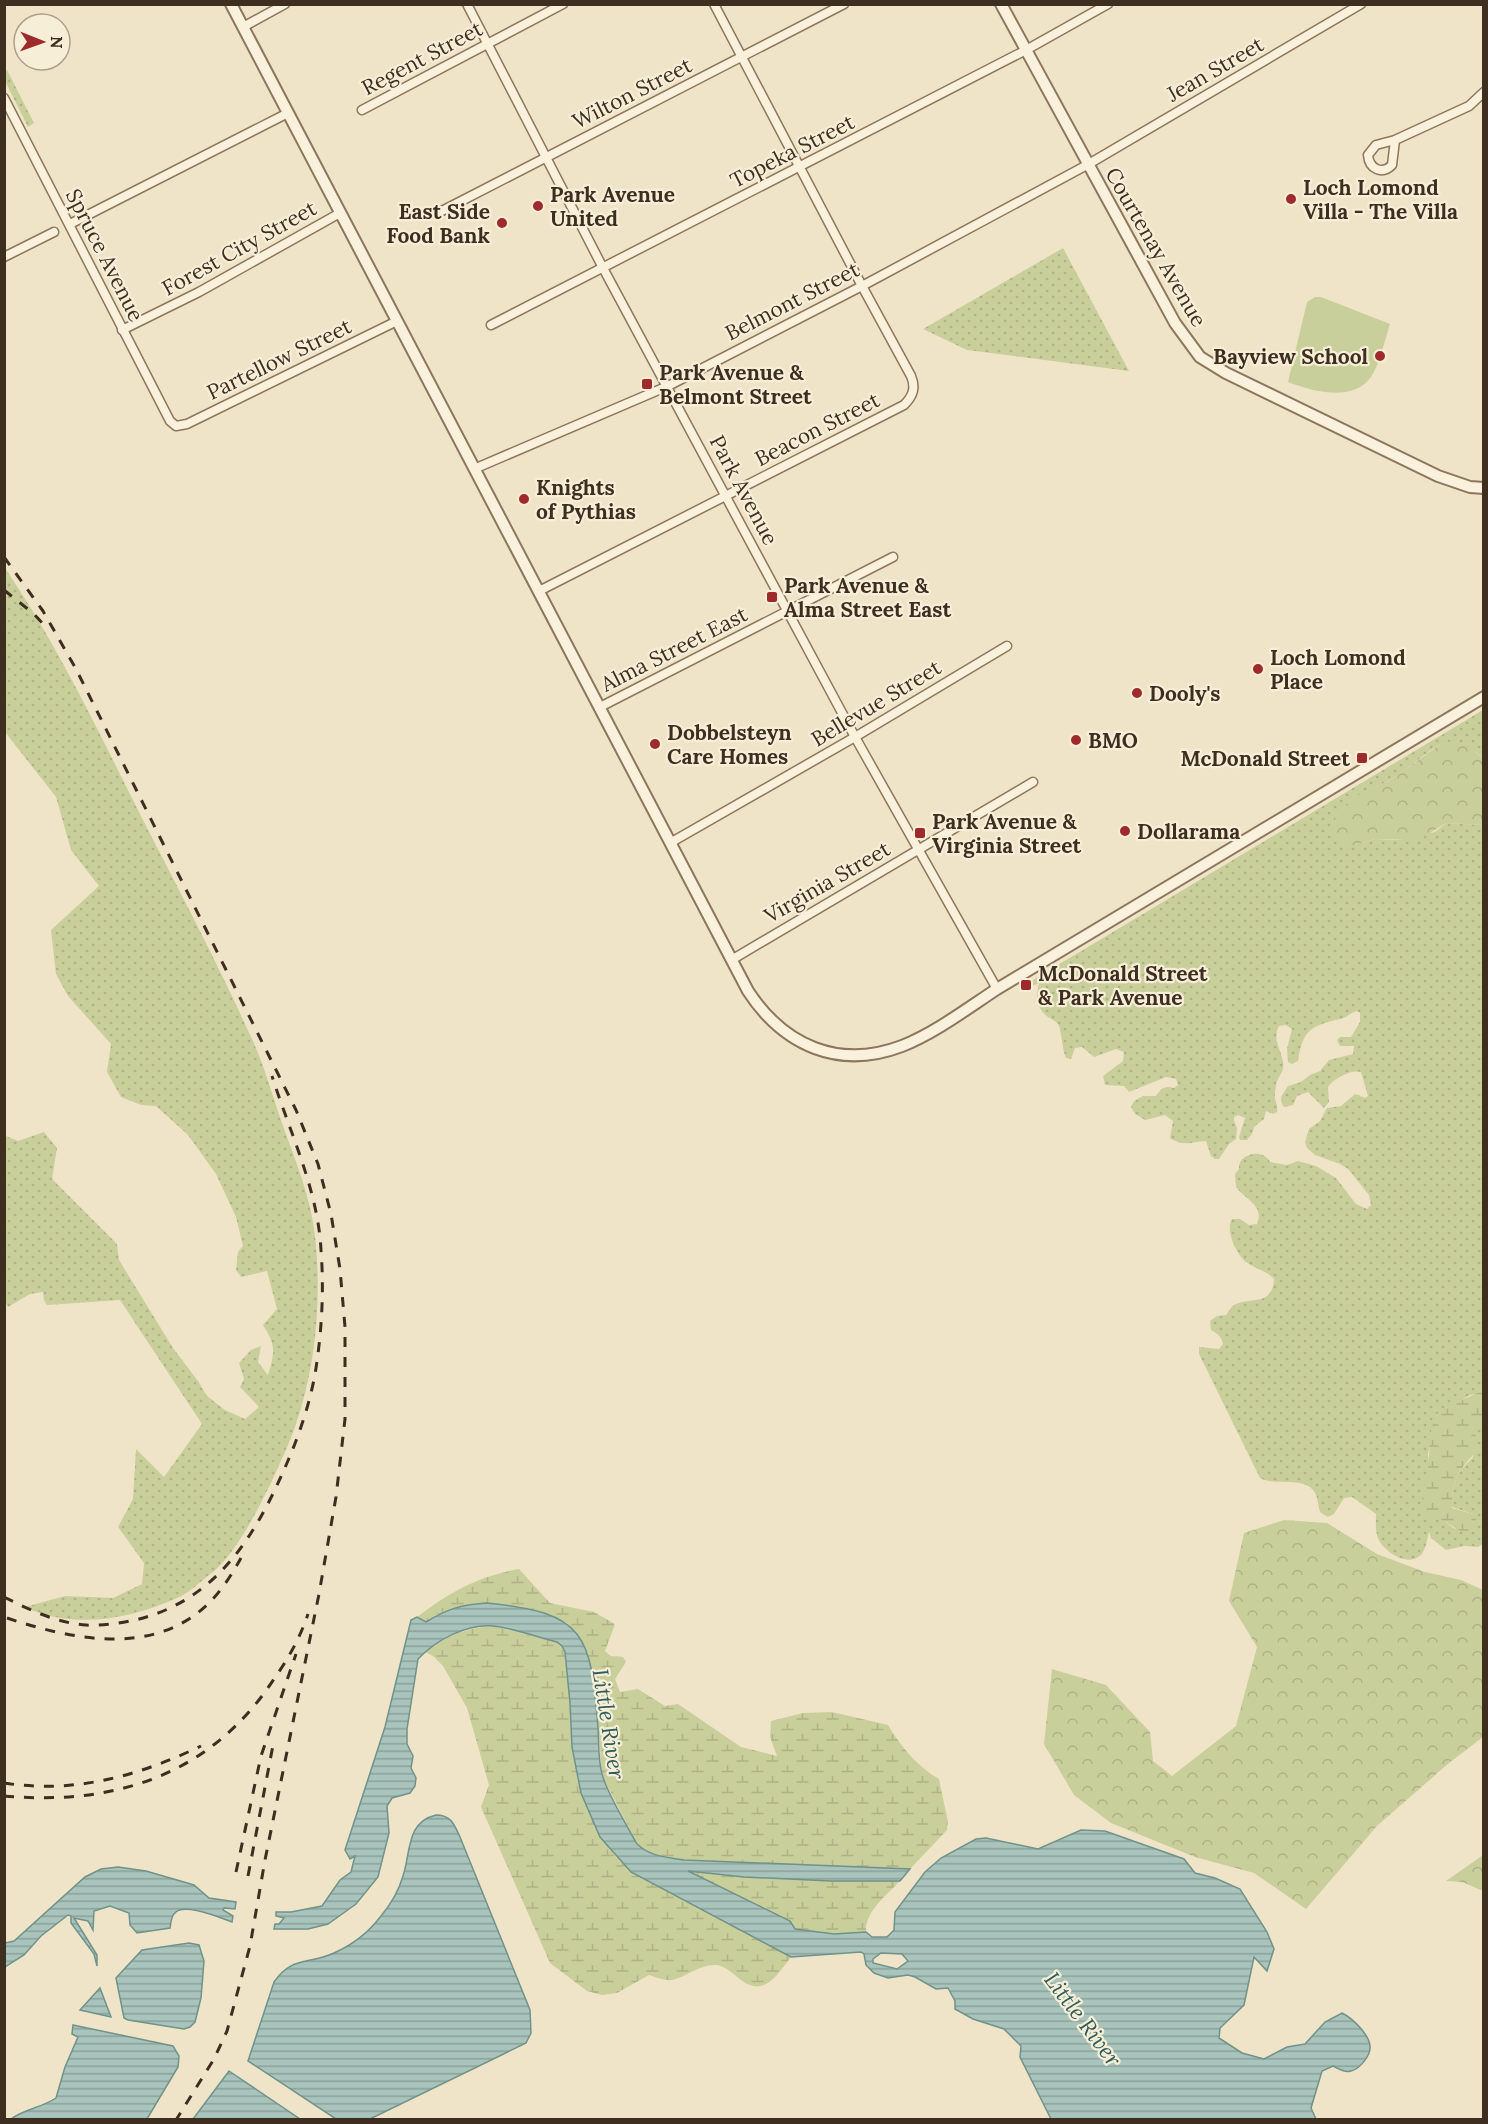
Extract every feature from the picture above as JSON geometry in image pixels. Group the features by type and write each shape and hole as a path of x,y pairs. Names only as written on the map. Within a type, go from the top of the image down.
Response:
{"street":[{"path":"231,4 748,991 770,1020 794,1038 816,1049 840,1054 859,1055 903,1046 1484,697"},
{"path":"243,27 285,4"},
{"name":"Park Avenue","path":"466,4 603,268 855,737 997,989"},
{"name":"Regent Street","path":"362,110 563,4"},
{"path":"714,4 862,286"},
{"name":"Wilton Street","path":"436,214 844,4"},
{"name":"Courtenay Avenue","path":"1001,4 1175,324 1200,357 1226,373 1438,477 1470,487 1484,488"},
{"name":"Topeka Street","path":"491,325 800,168 1026,50 1108,4"},
{"name":"Jean Street","path":"1087,165 1361,4"},
{"path":"1395,140 1469,106 1484,92"},
{"name":"Spruce Avenue","path":"4,98 122,330 170,421 176,426"},
{"path":"70,224 288,113"},
{"name":"Belmont Street","path":"474,469 668,386 862,286 1087,165"},
{"name":"Forest City Street","path":"122,330 199,292 340,213"},
{"path":"4,257 54,232"},
{"name":"Beacon Street","path":"539,591 904,405 914,391 911,376 862,286"},
{"name":"Partellow Street","path":"176,426 187,424 397,321"},
{"name":"Alma Street East","path":"600,707 893,557"},
{"name":"Bellevue Street","path":"670,843 855,737 1007,646"},
{"name":"Virginia Street","path":"733,959 1033,782"}],"green space":[{"path":"7,70 34,123 28,127 5,81"},
{"path":"1063,248 1129,371 967,350 923,329"},
{"path":"1315,297 1321,297 1390,324 1374,372 1363,385 1353,390 1331,393 1308,389 1288,382 1307,302"},
{"path":"5,568 25,598 78,692 238,1010 260,1058 302,1179 315,1236 318,1283 316,1331 303,1402 292,1436 256,1513 219,1567 190,1591 141,1612 102,1619 62,1618 25,1607 65,1596 113,1598 142,1584 144,1563 118,1527 133,1499 136,1449 164,1477 202,1424 120,1300 47,1305 43,1292 30,1294 8,1307 5,1303 5,1132 6,1136 18,1141 44,1132 57,1148 52,1179 117,1244 119,1260 173,1348 207,1396 225,1410 245,1419 259,1407 240,1387 244,1379 239,1363 251,1350 261,1346 258,1362 268,1375 273,1349 263,1325 277,1309 267,1271 241,1277 236,1270 238,1252 243,1246 236,1217 216,1174 188,1135 156,1106 141,1105 121,1097 107,1072 111,1044 68,996 56,974 51,930 99,886 71,850 56,797 5,732"},
{"path":"1483,710 1483,758 1477,753 1440,744 1397,776 1354,799 1336,817 1351,846 1375,839 1398,840 1435,832 1446,823 1483,825 1483,1393 1470,1395 1437,1414 1428,1454 1437,1519 1455,1529 1473,1514 1452,1507 1453,1490 1458,1473 1473,1457 1474,1428 1483,1422 1484,1543 1478,1547 1464,1546 1446,1550 1431,1538 1429,1532 1421,1555 1409,1560 1390,1553 1385,1548 1377,1535 1376,1514 1352,1497 1344,1498 1334,1514 1328,1517 1320,1512 1316,1495 1305,1484 1274,1482 1260,1478 1199,1354 1199,1347 1219,1349 1223,1344 1222,1339 1211,1330 1210,1321 1217,1316 1226,1315 1236,1304 1266,1297 1270,1293 1274,1279 1242,1258 1235,1248 1231,1235 1232,1219 1240,1219 1249,1225 1257,1224 1259,1217 1256,1207 1236,1187 1235,1174 1242,1159 1251,1154 1257,1154 1267,1157 1270,1162 1287,1165 1298,1161 1316,1166 1336,1178 1356,1204 1367,1209 1371,1205 1369,1195 1348,1169 1315,1155 1307,1148 1305,1142 1309,1129 1320,1121 1327,1108 1341,1106 1355,1094 1365,1098 1368,1096 1361,1072 1348,1073 1331,1084 1328,1087 1329,1102 1324,1108 1308,1092 1297,1096 1293,1105 1284,1107 1281,1097 1288,1086 1301,1082 1320,1071 1329,1060 1353,1054 1354,1046 1340,1046 1337,1040 1340,1037 1351,1037 1360,1022 1360,1013 1357,1011 1315,1027 1306,1035 1298,1061 1292,1064 1288,1062 1287,1049 1292,1029 1286,1025 1279,1026 1276,1035 1283,1065 1276,1084 1277,1112 1273,1114 1266,1111 1264,1119 1254,1127 1247,1140 1240,1140 1239,1137 1245,1118 1238,1115 1234,1117 1237,1128 1236,1139 1229,1144 1219,1159 1215,1159 1211,1156 1206,1141 1184,1143 1170,1138 1173,1121 1165,1115 1145,1120 1135,1114 1131,1107 1134,1101 1143,1096 1156,1096 1163,1088 1174,1088 1178,1085 1176,1079 1166,1077 1129,1092 1124,1086 1105,1085 1103,1076 1123,1061 1124,1052 1116,1049 1094,1057 1082,1047 1075,1048 1071,1059 1066,1058 1059,1026 1044,1014 1039,1006 1037,992 1039,983 1032,986 1028,983"},
{"path":"1452,741 1466,745 1483,758 1483,825 1446,823 1419,840 1375,839 1351,846 1337,842 1331,831 1336,817 1345,805 1358,795 1389,781 1440,744"},
{"path":"1480,1392 1483,1393 1483,1422 1474,1429 1477,1442 1476,1451 1458,1473 1453,1490 1452,1508 1473,1514 1476,1519 1475,1526 1469,1532 1462,1532 1444,1521 1429,1518 1423,1508 1422,1494 1428,1468 1433,1422 1441,1409"},
{"path":"1284,1520 1327,1523 1377,1554 1425,1572 1461,1580 1483,1590 1483,1737 1449,1763 1377,1826 1306,1909 1254,1873 1195,1857 1111,1823 1074,1795 1044,1744 1052,1669 1106,1685 1150,1732 1153,1761 1172,1776 1236,1726 1257,1647 1229,1601 1244,1533"},
{"path":"519,1569 550,1603 594,1612 615,1624 605,1651 611,1656 623,1657 626,1662 615,1679 620,1692 638,1689 665,1706 678,1704 741,1747 777,1756 770,1737 771,1721 803,1713 832,1712 888,1725 910,1756 939,1779 948,1822 947,1830 910,1869 684,1860 648,1852 637,1844 602,1775 595,1682 566,1623 551,1615 519,1606 438,1614 425,1622 417,1617 441,1600 477,1581"},
{"path":"493,1626 557,1642 562,1646 565,1652 572,1747 581,1793 631,1872 791,1957 773,1979 761,1986 753,1986 745,1983 724,1967 710,1965 672,1980 649,1975 617,1993 602,1995 587,1991 550,1963 481,1807 489,1785 467,1708 443,1666 425,1652 457,1634"},
{"path":"1483,1855 1483,1891 1462,1882 1446,1881"},
{"path":"686,1870 793,1879 900,1881 873,1910 866,1932 834,1934 795,1929"}],"water":[{"name":"Little River","path":"486,1603 545,1613 564,1622 577,1634 586,1650 592,1670 602,1774 637,1844 648,1852 684,1860 910,1869 900,1881 744,1877 688,1871 790,1921 795,1929 834,1934 866,1932 872,1937 887,1937 894,1930 895,1912 925,1872 941,1858 976,1839 986,1838 1038,1849 1081,1830 1105,1831 1184,1859 1195,1873 1215,1878 1240,1889 1267,1932 1274,1949 1267,1971 1254,1957 1244,2005 1220,2028 1219,2038 1242,2053 1264,2059 1287,2047 1305,2044 1325,2022 1342,2013 1355,2022 1367,2036 1370,2050 1367,2057 1358,2068 1351,2071 1344,2071 1333,2066 1322,2071 1311,2108 1316,2119 1051,2119 1020,2057 1021,2046 1004,2029 973,2019 955,2009 955,2001 948,1988 936,1989 908,1975 888,1978 874,1973 866,1965 864,1954 861,1952 791,1957 631,1872 600,1837 581,1793 572,1747 565,1652 562,1646 557,1642 493,1626 472,1628 452,1635 418,1659 407,1729 407,1744 413,1756 411,1768 416,1778 415,1786 410,1793 392,1798 387,1806 389,1833 378,1877 356,1904 328,1924 308,1929 274,1929 275,1924 279,1924 284,1918 276,1916 276,1912 291,1912 322,1906 340,1880 351,1872 355,1856 350,1859 345,1850 385,1727 411,1620 417,1617 426,1622 454,1608","holes":["881,1953 902,1954 908,1961 897,1969 873,1963 873,1959"]},
{"path":"436,1815 449,1819 460,1837 530,2010 531,2033 526,2043 370,2119 336,2119 248,2061 274,1982 287,1968 341,1950 360,1938 376,1922 388,1907 399,1886 414,1831 419,1824"},
{"path":"118,1867 146,1871 194,1885 209,1898 236,1902 235,1909 224,1908 223,1910 233,1916 232,1922 185,1909 178,1910 174,1914 170,1928 137,1933 130,1925 129,1913 110,1906 94,1911 93,1930 88,1921 74,1918 97,1955 97,1966 94,1954 71,1923 71,1916 68,1915 41,1936 24,1955 5,1967 5,1943 14,1941 85,1877 101,1869"},
{"path":"189,1943 199,1945 204,1961 201,1998 195,2022 184,2029 124,2018 116,1978 142,1950"},
{"path":"100,1988 111,2017 80,2010"},
{"path":"73,2025 173,2046 179,2056 178,2067 147,2119 11,2119 56,2098 65,2067 78,2037 72,2034"},
{"path":"229,2071 300,2119 193,2119"}],"railway":[{"path":"4,557 43,611 76,669 296,1110 318,1164 331,1214 340,1269 345,1327 345,1419 336,1497 319,1594 265,1860 250,1946 227,2031 214,2059 176,2120"},
{"path":"4,590 44,625"},
{"path":"4,1597 54,1619 86,1625 105,1625 135,1620 164,1611 189,1598 211,1581 230,1561 247,1539 275,1490 305,1416 311,1392 320,1339 322,1279 319,1228 315,1206 272,1076"},
{"path":"7,1618 59,1633 85,1637 112,1639 138,1637 164,1631 187,1620 209,1603 227,1582 241,1558"},
{"path":"4,1796 45,1798 122,1789 157,1777 190,1761 221,1739 249,1712 284,1664 308,1614"},
{"path":"236,1872 261,1756 296,1654"},
{"path":"248,1876 274,1740"},
{"path":"4,1783 56,1786 106,1780 154,1766 201,1746"}],"place":[{"name":"Loch Lomond Villa - The Villa","path":"1291,199"},
{"name":"Park Avenue United","path":"538,206"},
{"name":"East Side Food Bank","path":"502,223"},
{"name":"Bayview School","path":"1380,356"},
{"name":"Park Avenue & Belmont Street","path":"647,384"},
{"name":"Knights of Pythias","path":"524,499"},
{"name":"Park Avenue & Alma Street East","path":"772,597"},
{"name":"Loch Lomond Place","path":"1258,669"},
{"name":"Dooly's","path":"1137,693"},
{"name":"BMO","path":"1076,740"},
{"name":"Dobbelsteyn Care Homes","path":"655,744"},
{"name":"McDonald Street","path":"1362,758"},
{"name":"Dollarama","path":"1125,831"},
{"name":"Park Avenue & Virginia Street","path":"920,833"},
{"name":"McDonald Street & Park Avenue","path":"1026,985"}]}
